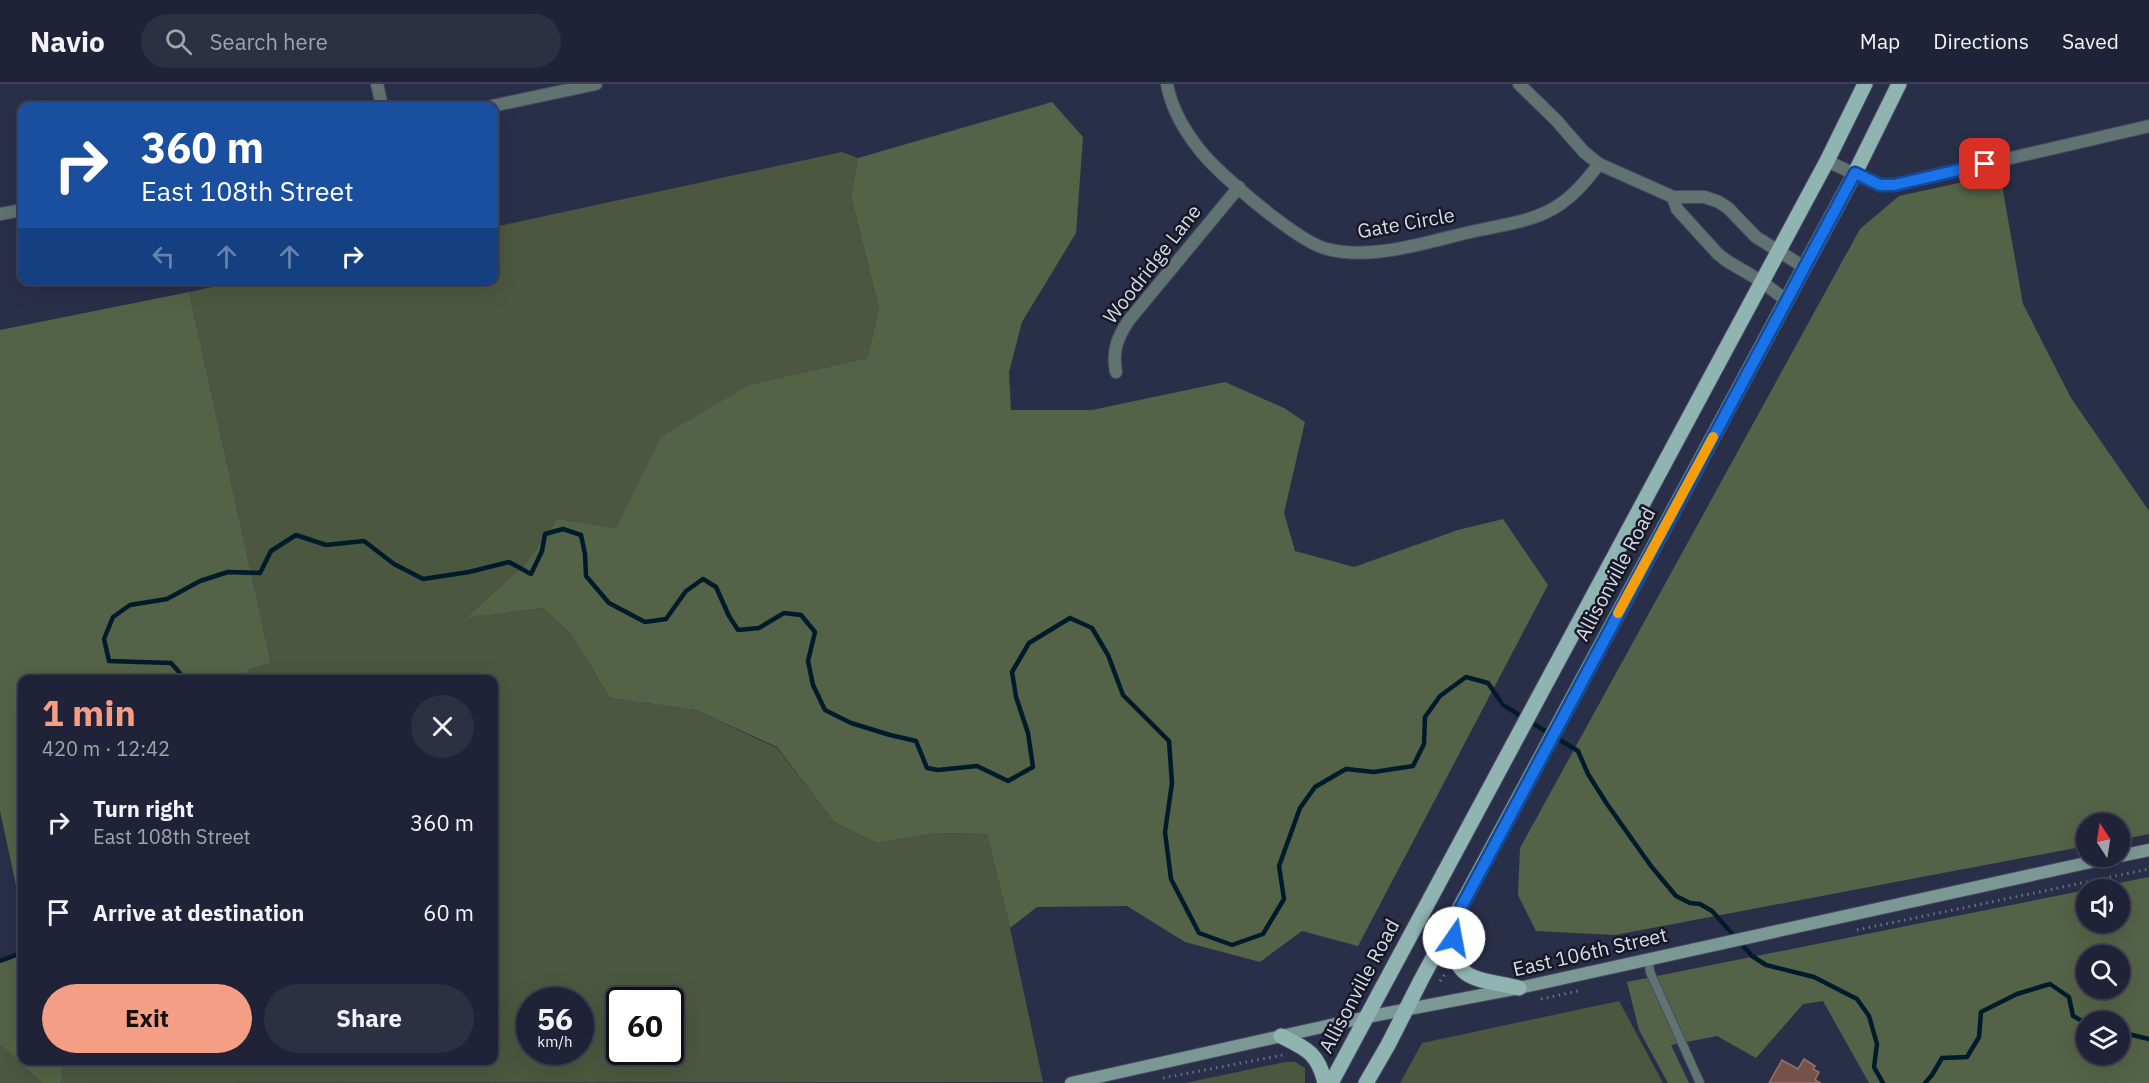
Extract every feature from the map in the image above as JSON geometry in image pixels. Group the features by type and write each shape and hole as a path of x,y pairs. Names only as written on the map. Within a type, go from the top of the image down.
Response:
{"main road":[{"name":"Allisonville Road","path":"1331,1083 1827,161 1865,84"},
{"name":"Allisonville Road","path":"1366,1083 1855,173 1899,84"},
{"name":"East 106th Street","path":"2130,854 2149,850"},
{"name":"East 106th Street","path":"1071,1083 1367,1017 1520,988 2076,865"},
{"path":"1457,915 1453,951 1456,964 1473,977 1520,988"},
{"path":"1281,1036 1311,1052 1321,1067 1325,1083"}],"street":[{"path":"377,84 381,102"},
{"path":"498,105 596,84"},
{"name":"Gate Circle","path":"1167,84 1179,120 1215,167 1298,236 1324,249 1346,253 1366,253 1532,218 1545,213 1577,192 1599,164"},
{"path":"1519,84 1556,120 1584,152 1599,164 1673,197 1705,197 1719,202 1728,208 1756,237 1804,267"},
{"path":"1827,161 1880,185 1894,185 2149,126"},
{"name":"Woodridge Lane","path":"1116,372 1114,349 1119,335 1239,187"},
{"path":"1673,197 1677,209 1718,254 1786,300"},
{"path":"0,214 18,211"}],"lane":[{"path":"1648,958 1650,972 1700,1083"}],"path":[{"path":"1856,930 2149,869"},
{"path":"1160,1079 1288,1054"}],"green space":[{"path":"1052,102 1083,137 1076,233 1022,322 1009,372 1011,410 1092,410 1225,382 1284,408 1305,422 1284,513 1295,551 1354,567 1458,530 1503,519 1548,585 1358,946 1302,931 1260,962 1185,942 1127,906 1037,907 1010,928 987,834 936,833 877,843 834,822 777,747 696,710 610,698 571,634 543,608 467,617 527,562 557,519 616,528 661,437 748,385 867,358 879,309 851,196 858,158"},
{"path":"842,152 858,158 851,196 879,309 867,358 748,385 662,437 616,528 557,519 527,562 468,616 543,608 571,634 610,698 696,710 777,748 834,822 877,843 936,833 987,834 1043,1082 60,1083 63,1081 61,1065 498,1065 498,675 244,675 249,670 271,663 189,292 221,285 498,285 498,226"},
{"path":"2000,174 2023,304 2071,398 2149,511 2149,834 2130,838 2130,813 2076,813 2076,848 1615,935 1536,931 1518,895 1520,848 1860,229 1899,196"},
{"path":"189,292 271,663 249,670 244,675 18,675 18,894 0,811 0,330"},
{"path":"2149,877 2149,1083 1869,1083 1823,1001 1803,1004 1756,1058 1717,1036 1671,1045 1689,1083 1668,1083 1639,1030 1627,982 2076,892 2076,933 2130,933 2130,881"},
{"path":"18,954 18,1061 0,1044 0,961"},
{"path":"1619,1001 1663,1083 1400,1083 1422,1043"},
{"path":"0,1044 18,1061 18,1065 23,1065 42,1083 0,1083"},
{"path":"1285,1062 1295,1062 1305,1068 1305,1083 1185,1083"},
{"path":"23,1065 61,1065 63,1081 42,1083"}],"building":[{"path":"1804,1059 1815,1066 1813,1069 1819,1072 1815,1080 1821,1083 1769,1083 1782,1060 1798,1069"}],"waterway":[{"path":"182,675 171,663 109,661 104,639 113,617 130,605 167,599 200,581 228,572 260,573 271,551 296,535 326,545 364,541 394,564 423,579 469,572 509,562 531,574 542,551 545,534 563,529 581,535 586,576 609,603 645,622 666,619 686,591 703,579 716,587 738,630 759,628 784,613 801,615 815,632 808,661 813,685 825,710 851,723 916,741 927,768 938,770 977,766 1008,781 1033,767 1028,733 1016,697 1012,672 1029,643 1070,618 1092,628 1108,655 1123,695 1169,741 1172,783 1165,832 1171,879 1199,933 1232,945 1263,934 1284,899 1279,866 1300,808 1315,787 1346,769 1374,772 1413,766 1424,744 1425,717 1440,696 1466,677 1488,683 1503,705 1578,751 1588,774 1607,804 1651,866 1676,896 1690,903 1700,904 1712,911 1752,956 1766,965 1814,977 1857,999 1869,1016 1877,1044 1874,1067 1883,1083"},
{"path":"0,961 18,954"},
{"path":"1925,1083 1942,1058 1967,1057 1979,1037 1981,1012 2017,994 2050,984 2069,997 2073,1016 2076,1018"},
{"path":"2130,1034 2149,1039"}],"slow traffic":[{"path":"1618,613 1713,437"}],"route":[{"path":"1454,938 1457,915 1855,173 1880,185 1894,185 1985,164"}]}
